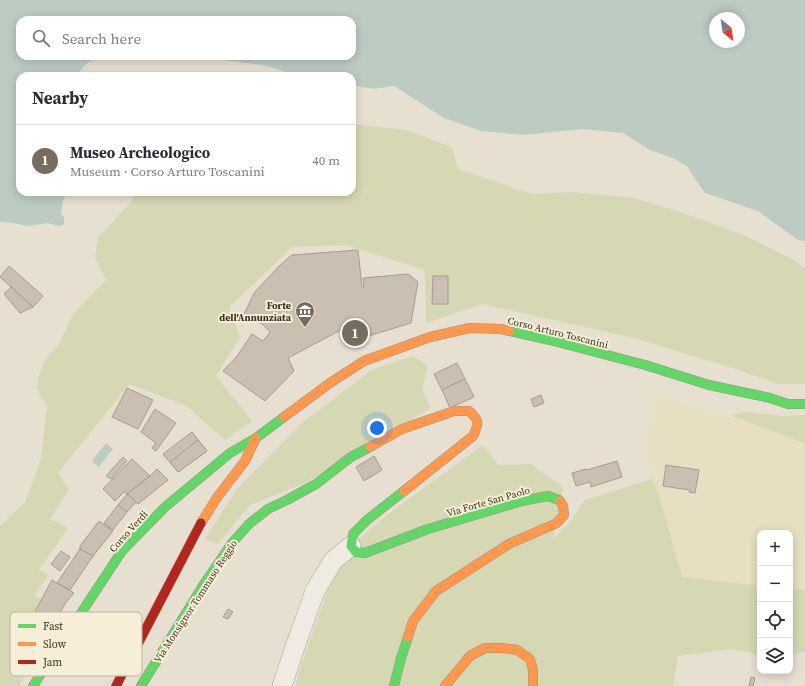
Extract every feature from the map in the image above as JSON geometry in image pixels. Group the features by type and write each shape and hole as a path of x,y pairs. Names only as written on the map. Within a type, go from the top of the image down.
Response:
{"street":[{"name":"Corso Arturo Toscanini","path":"256,438 330,383 364,362 430,337 470,328 501,329 645,365 709,385 770,398 788,404 805,404"},
{"name":"Via Monsignor Tommaso Reggio","path":"141,686 206,581 232,543 249,524 268,509 316,484 350,457 402,429 454,412 469,411 476,417 478,426 473,436 367,520 353,534 350,546 333,561 315,591 282,686"},
{"name":"Corso Verdi","path":"82,612 122,551 165,507 230,453 256,438"},
{"path":"142,637 204,518 218,496 245,461 256,438"},
{"name":"Via Forte San Paolo","path":"350,546 356,552 365,553 428,529 522,501 548,496 559,500 563,506 564,515 557,523 509,544 436,591 413,621 394,686"},
{"path":"445,686 470,656 485,648 502,648 517,650 530,659 533,670 532,686"},
{"name":"Corso Verdi","path":"33,686 40,676"},
{"path":"116,686 121,676"}],"shaded area":[{"path":"0,0 805,0 805,241 798,240 758,211 705,193 688,167 675,159 650,150 623,133 583,129 522,135 481,131 444,118 394,86 374,89 356,86 356,72 284,72 262,65 224,60 356,60 356,16 16,16 16,60 94,60 86,64 80,72 16,72 16,196 65,196 61,213 64,218 64,224 59,226 48,223 28,226 0,222"},
{"path":"655,394 730,415 805,443 805,590 793,589 793,530 757,530 757,586 682,577 659,495 641,449"},
{"path":"106,443 113,449 99,467 92,461"}],"green space":[{"path":"356,124 406,130 452,147 458,169 532,194 573,192 634,198 677,211 744,235 794,260 805,269 805,384 777,384 736,369 634,338 482,304 426,323 425,270 346,245 292,247 229,307 240,337 216,376 252,421 225,440 187,406 129,384 58,473 69,489 50,519 68,528 39,570 48,575 34,595 46,601 37,612 10,612 10,676 25,676 19,686 0,686 0,526 25,503 41,458 47,406 37,387 39,375 48,356 58,346 73,314 106,280 95,258 98,238 133,200 134,196 356,196"},
{"path":"413,356 428,366 422,389 431,408 305,483 250,505 218,544 205,539 237,489 302,423 372,370"},
{"path":"745,412 784,416 805,415 805,443 730,415"},
{"path":"483,445 498,465 531,464 563,487 553,539 570,522 585,500 652,479 659,495 682,577 757,586 757,654 732,649 678,656 673,686 295,686 335,570 356,541 391,512"},
{"path":"793,589 805,590 805,652 793,654"}],"building":[{"name":"Forte dell'Annunziata","path":"358,250 362,287 364,287 363,278 408,274 418,282 411,323 362,338 352,324 288,358 294,371 265,401 223,371 237,356 252,334 263,341 270,332 262,324 244,314 254,293 280,265 292,255"},
{"path":"9,266 43,296 33,307 0,277"},
{"path":"433,276 448,276 448,304 432,304"},
{"path":"11,287 33,307 20,313 4,294"},
{"path":"457,363 465,379 442,390 434,374"},
{"path":"465,379 474,397 450,408 442,390"},
{"path":"127,388 153,400 138,429 112,417"},
{"path":"541,395 544,403 534,407 531,399"},
{"path":"155,409 176,423 156,451 152,448 156,443 141,432"},
{"path":"192,432 207,451 178,472 163,454"},
{"path":"198,440 207,451 178,472 170,462"},
{"path":"374,456 382,470 364,481 356,467"},
{"path":"123,457 127,461 111,479 106,476"},
{"path":"132,459 150,476 127,494 124,492 115,501 103,489"},
{"path":"617,461 622,477 591,487 590,482 576,486 572,473"},
{"path":"666,465 699,470 695,493 689,492 690,490 663,486"},
{"path":"157,469 168,480 138,504 127,494"},
{"path":"127,494 136,502 127,512 118,505"},
{"path":"118,505 127,512 113,530 104,523"},
{"path":"99,521 113,531 93,556 80,549 80,546"},
{"path":"80,549 93,556 70,590 57,583"},
{"path":"61,551 70,557 60,571 51,564"},
{"path":"52,580 74,593 60,612 35,612"},
{"path":"228,609 233,612 228,619 223,617"},
{"path":"751,677 755,678 753,686 749,686"}],"traffic: fast":[{"path":"510,331 645,365 709,385 770,398 788,404 805,404"},
{"path":"82,612 122,551 165,507 230,453 256,438 284,417"},
{"path":"141,686 206,581 232,543 249,524 268,509 316,484 351,457 370,447"},
{"path":"404,491 367,520 353,534 351,546 356,552 365,553 428,529 522,501 548,496 560,501"},
{"path":"394,686 408,637"},
{"path":"33,686 40,676"}],"traffic: slow":[{"path":"284,417 330,383 364,361 430,337 470,328 501,329 510,331"},
{"path":"370,447 402,429 454,411 469,411 475,417 477,420 477,425 473,436 404,491"},
{"path":"201,523 218,496 245,461 256,438"},
{"path":"408,637 413,621 436,591 509,544 557,523 564,515 563,506 560,501"},
{"path":"445,686 470,656 485,648 517,650 530,659 533,670 533,686"}],"traffic: jam":[{"path":"142,636 201,523"},
{"path":"116,686 121,676"}],"place":[{"name":"Forte dell'Annunziata","path":"305,328"},
{"name":"Museo Archeologico","path":"355,333"}]}
